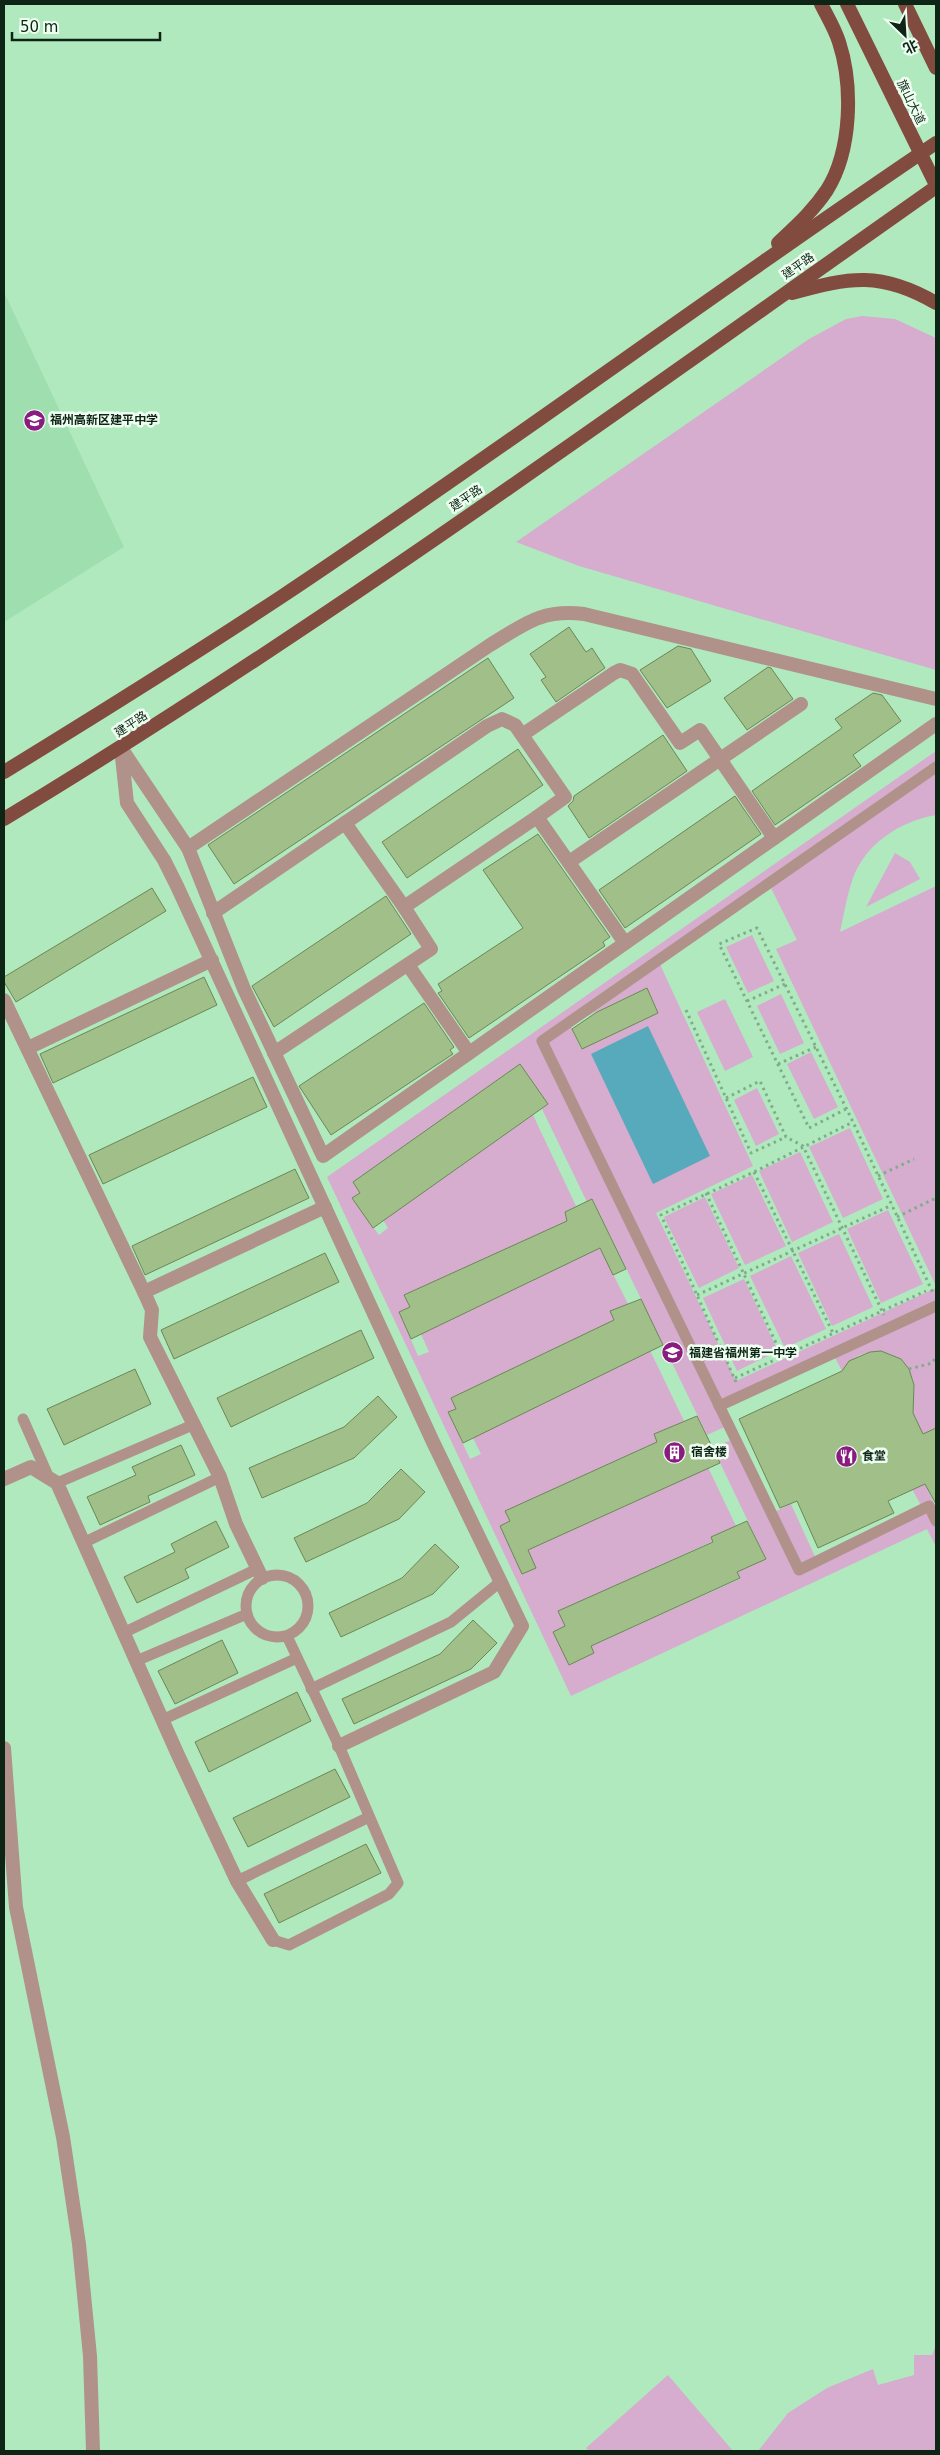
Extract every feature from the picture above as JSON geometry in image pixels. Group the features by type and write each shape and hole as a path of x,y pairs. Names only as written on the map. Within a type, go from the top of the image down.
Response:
{"highway":[{"path":"742,275 807,216 818,203 828,188 841,151 848,109 846,80 839,40 821,4"},
{"name":"旗山大道","path":"846,4 936,186"},
{"path":"905,4 936,68"},
{"name":"建平路","path":"4,772 281,597 485,457 742,275 936,143"},
{"name":"建平路","path":"4,819 121,748 326,612 782,296 936,186"},
{"path":"782,296 838,281 870,280 901,286 936,303"}],"street":[{"path":"188,848 490,645 536,617 547,613 584,614 936,699"},
{"path":"522,735 614,673 627,671 632,674 680,743 700,730 774,838"},
{"path":"569,862 800,704"},
{"path":"213,913 495,721 502,719 510,720 565,797 404,907"},
{"path":"121,748 188,848 244,989 322,1156 936,724"},
{"path":"121,748 126,803 164,860 522,1626 494,1672 339,1746"},
{"path":"537,817 625,943"},
{"path":"274,1053 431,949 345,823"},
{"path":"28,1048 212,960"},
{"path":"408,965 469,1053"},
{"path":"4,1000 144,1292 152,1310 150,1337 195,1424 220,1478 236,1524 260,1574"},
{"path":"144,1292 325,1207"},
{"path":"4,1479 31,1467 53,1480 237,1881 273,1940"},
{"path":"4,1748 16,1907 63,2137 76,2218 90,2356 93,2451"}],"lane":[{"path":"936,767 542,1041 799,1570 930,1506 936,1521"},
{"path":"719,1406 936,1306"},
{"path":"23,1418 53,1480 195,1424"},
{"path":"83,1543 220,1478"},
{"path":"123,1633 260,1574 290,1578 304,1591 307,1600 306,1618 295,1632 287,1636 277,1637 258,1631 247,1614 248,1594 260,1574"},
{"path":"312,1689 451,1622 500,1582"},
{"path":"136,1662 247,1614"},
{"path":"273,1940 288,1945 389,1894 398,1883 339,1746 287,1636"},
{"path":"162,1720 298,1658"},
{"path":"237,1881 368,1817"}],"path":[{"path":"846,1109 809,1128 720,944 757,928 853,1122 936,1300"},
{"path":"747,1001 785,984"},
{"path":"686,1010 751,1153 786,1137"},
{"path":"778,1064 816,1047"},
{"path":"726,1098 760,1081 786,1137 803,1146 890,1327"},
{"path":"742,1395 661,1215 754,1172 853,1122"},
{"path":"878,1176 914,1159"},
{"path":"754,1172 841,1350"},
{"path":"706,1193 790,1373"},
{"path":"897,1217 936,1198"},
{"path":"697,1296 892,1205"},
{"path":"735,1378 931,1289"},
{"path":"909,1369 932,1363 936,1357"}],"shaded area":[{"name":"福州高新区建平中学","path":"4,292 124,547 4,622"},
{"path":"862,316 895,319 936,338 936,670 579,566 516,542 809,339 846,319"},
{"path":"936,751 936,815 910,822 898,828 876,844 867,854 853,878 840,932 936,886 936,1286 776,949 797,940 769,884 658,960 753,1166 656,1213 736,1381 936,1288 936,1428 923,1434 916,1421 913,1410 913,1378 906,1366 895,1357 881,1352 874,1352 864,1353 856,1357 842,1371 833,1354 720,1406 729,1425 707,1435 593,1200 587,1202 542,1109 548,1104 520,1064 353,1182 360,1193 352,1198 379,1235 388,1228 383,1220 533,1115 576,1206 565,1212 567,1221 405,1296 410,1307 399,1312 418,1356 429,1352 421,1334 580,1257 596,1240 628,1304 611,1311 614,1320 451,1398 456,1409 448,1412 470,1459 481,1454 473,1438 631,1360 646,1342 684,1421 654,1434 657,1442 506,1511 510,1521 501,1526 536,1568 528,1550 691,1476 705,1461 736,1526 711,1537 713,1541 559,1611 565,1626 554,1632 569,1665 594,1653 591,1646 740,1579 737,1572 766,1559 713,1448 735,1438 772,1513 791,1504 817,1561 923,1509 912,1489 925,1484 936,1507 936,1547 927,1529 571,1696 327,1177","holes":["647,988 658,1013 581,1049 570,1024"]},
{"path":"895,853 910,862 920,879 866,907"},
{"path":"752,935 774,981 748,993 726,947"},
{"path":"781,994 804,1043 780,1054 757,1006"},
{"path":"725,999 753,1057 725,1071 697,1012"},
{"path":"811,1052 838,1107 814,1119 787,1064"},
{"path":"757,1088 779,1134 756,1146 734,1100"},
{"path":"850,1128 883,1199 843,1218 809,1147"},
{"path":"800,1152 833,1222 792,1242 759,1171"},
{"path":"752,1175 786,1246 745,1265 711,1194"},
{"path":"705,1197 739,1268 699,1288 664,1217"},
{"path":"888,1210 923,1284 881,1303 847,1229"},
{"path":"839,1234 873,1307 832,1326 798,1253"},
{"path":"791,1256 826,1329 785,1348 750,1276"},
{"path":"744,1279 778,1351 737,1371 703,1298"},
{"path":"936,2345 936,2451 758,2451 788,2413 827,2388 873,2369 878,2385 914,2375 914,2355 932,2355"},
{"path":"668,2375 733,2451 589,2451 586,2448"}],"water":[{"path":"648,1026 710,1156 653,1184 591,1054"}],"building":[{"path":"569,627 586,652 592,648 605,668 556,702 541,680 546,677 530,654"},
{"path":"678,646 691,649 711,681 667,708 640,670"},
{"path":"488,658 514,698 234,884 208,845"},
{"path":"768,667 771,668 793,699 747,730 724,698"},
{"path":"873,693 882,695 901,721 853,755 861,766 775,825 752,791 842,728 835,719"},
{"path":"663,735 687,771 589,838 568,806 573,801 574,796"},
{"path":"518,749 543,785 407,878 382,842"},
{"path":"735,796 761,834 625,928 599,890"},
{"path":"538,834 610,937 603,942 605,946 469,1038 438,993 442,991 438,984 523,928 483,870"},
{"path":"152,888 166,911 16,1002 4,982 4,977"},
{"path":"386,896 411,934 274,1027 252,986"},
{"path":"204,977 217,1005 53,1083 40,1054"},
{"path":"647,988 658,1013 582,1049 572,1029 597,1012"},
{"path":"424,1003 454,1047 450,1050 453,1054 331,1135 299,1086"},
{"path":"520,1064 548,1104 373,1228 352,1198 360,1193 353,1182"},
{"path":"253,1077 267,1107 103,1184 89,1155"},
{"path":"295,1169 309,1198 145,1275 132,1246"},
{"path":"592,1199 626,1269 613,1275 600,1248 411,1339 399,1312 410,1307 404,1295 567,1221 565,1212"},
{"path":"325,1253 339,1282 174,1359 161,1330"},
{"path":"641,1299 663,1345 463,1443 448,1412 456,1409 451,1398 614,1320 610,1311"},
{"path":"361,1330 374,1358 231,1427 217,1398"},
{"name":"食堂","path":"881,1351 901,1359 909,1369 914,1385 913,1413 923,1434 936,1428 936,1504 925,1484 888,1501 894,1513 818,1548 797,1501 780,1508 739,1419 842,1371 849,1361 870,1352"},
{"path":"135,1369 151,1404 64,1445 47,1409"},
{"path":"378,1396 397,1417 354,1458 262,1498 249,1468 344,1427"},
{"name":"宿舍楼","path":"697,1416 720,1463 528,1550 536,1568 522,1574 500,1526 510,1521 505,1511 657,1442 654,1434"},
{"path":"181,1445 195,1475 148,1496 150,1502 100,1525 87,1497 136,1475 132,1467"},
{"path":"401,1469 425,1492 399,1519 306,1562 294,1538 367,1503"},
{"path":"216,1521 229,1547 185,1569 189,1578 137,1603 124,1577 175,1552 171,1544"},
{"name":"宿舍楼","path":"747,1521 766,1559 737,1572 740,1578 591,1646 594,1653 569,1665 553,1632 565,1626 558,1611 713,1542 711,1537"},
{"path":"435,1544 459,1567 433,1594 341,1637 329,1613 402,1578"},
{"path":"473,1620 497,1643 471,1669 354,1724 342,1699 440,1654"},
{"path":"222,1640 238,1673 175,1704 158,1671"},
{"path":"297,1692 311,1721 209,1772 195,1742"},
{"path":"335,1769 350,1797 248,1847 233,1818"},
{"path":"366,1844 381,1873 279,1923 264,1894"}],"place":[{"name":"福州高新区建平中学","path":"34,420"},
{"name":"福建省福州第一中学","path":"673,1353"},
{"name":"宿舍楼","path":"675,1452"},
{"name":"食堂","path":"846,1456"}]}
